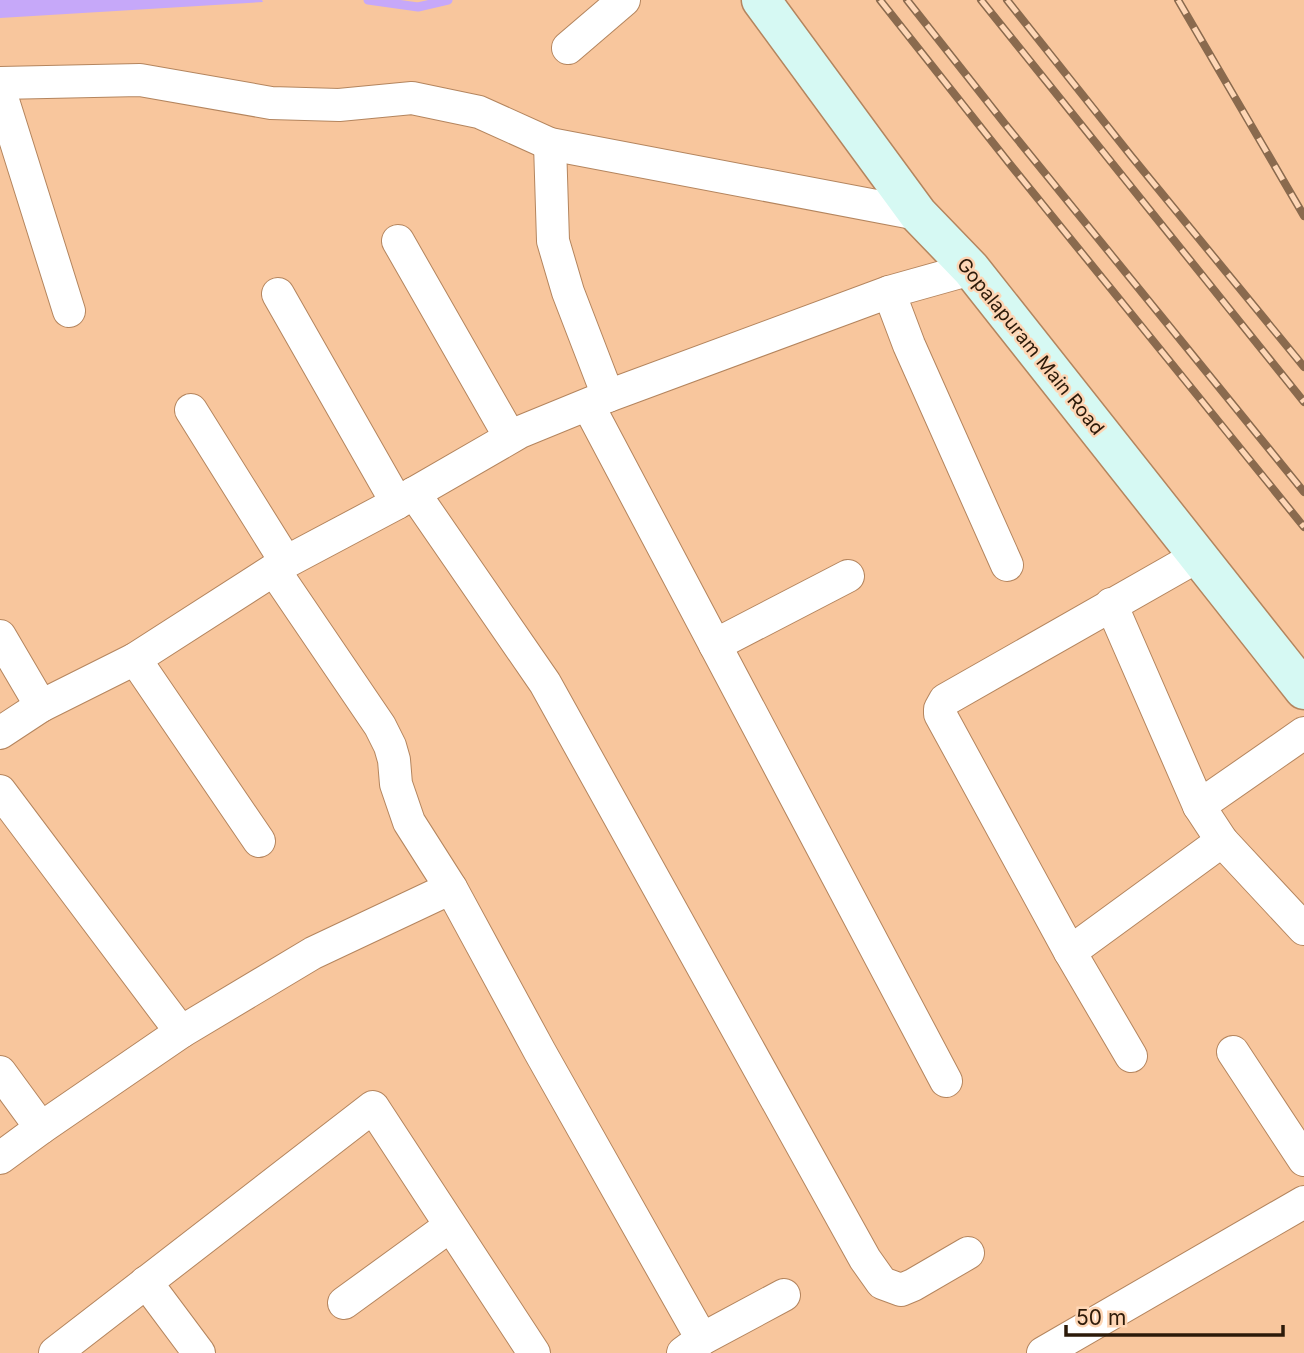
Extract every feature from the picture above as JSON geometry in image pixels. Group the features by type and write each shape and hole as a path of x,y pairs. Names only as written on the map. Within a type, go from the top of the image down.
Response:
{"street":[{"path":"568,48 624,0"},
{"name":"Gopalapuram Main Road","path":"761,0 918,214 971,268 1304,690"},
{"path":"0,83 140,80 271,103 339,105 412,98 479,112 550,144 918,214"},
{"path":"0,91 69,311"},
{"path":"550,144 553,241 598,401 715,645 946,1080"},
{"path":"398,242 510,437"},
{"path":"0,733 41,706 135,659 280,566 520,432 889,292 971,268"},
{"path":"889,292 909,345 1007,565"},
{"path":"278,294 406,498 545,683 865,1259 881,1283 901,1290 968,1254"},
{"path":"191,410 280,566 380,726 392,753 396,785 409,822 451,888 547,1064 692,1346 784,1295"},
{"path":"1131,1056 1070,952 940,714 940,709 945,700 1198,555"},
{"path":"715,645 848,576"},
{"path":"1111,604 1199,806 1222,841 1304,929"},
{"path":"0,636 41,706"},
{"path":"135,659 259,841"},
{"path":"1199,806 1304,733"},
{"path":"0,791 181,1032"},
{"path":"1070,952 1222,841"},
{"path":"0,1158 181,1032 313,953 451,888"},
{"path":"1233,1052 1304,1160"},
{"path":"0,1072 41,1128"},
{"path":"55,1353 373,1107 534,1353"},
{"path":"1059,1348 1304,1202"},
{"path":"344,1303 450,1226"},
{"path":"146,1282 199,1353"}],"shaded area":[{"path":"0,0 262,0 263,2 0,18"}],"waterway":[{"path":"368,0 418,7 448,0"}],"railway":[{"path":"880,0 1304,527"},
{"path":"907,0 1304,492"},
{"path":"981,0 1304,402"},
{"path":"1007,0 1304,367"},
{"path":"1178,0 1304,216"}]}
